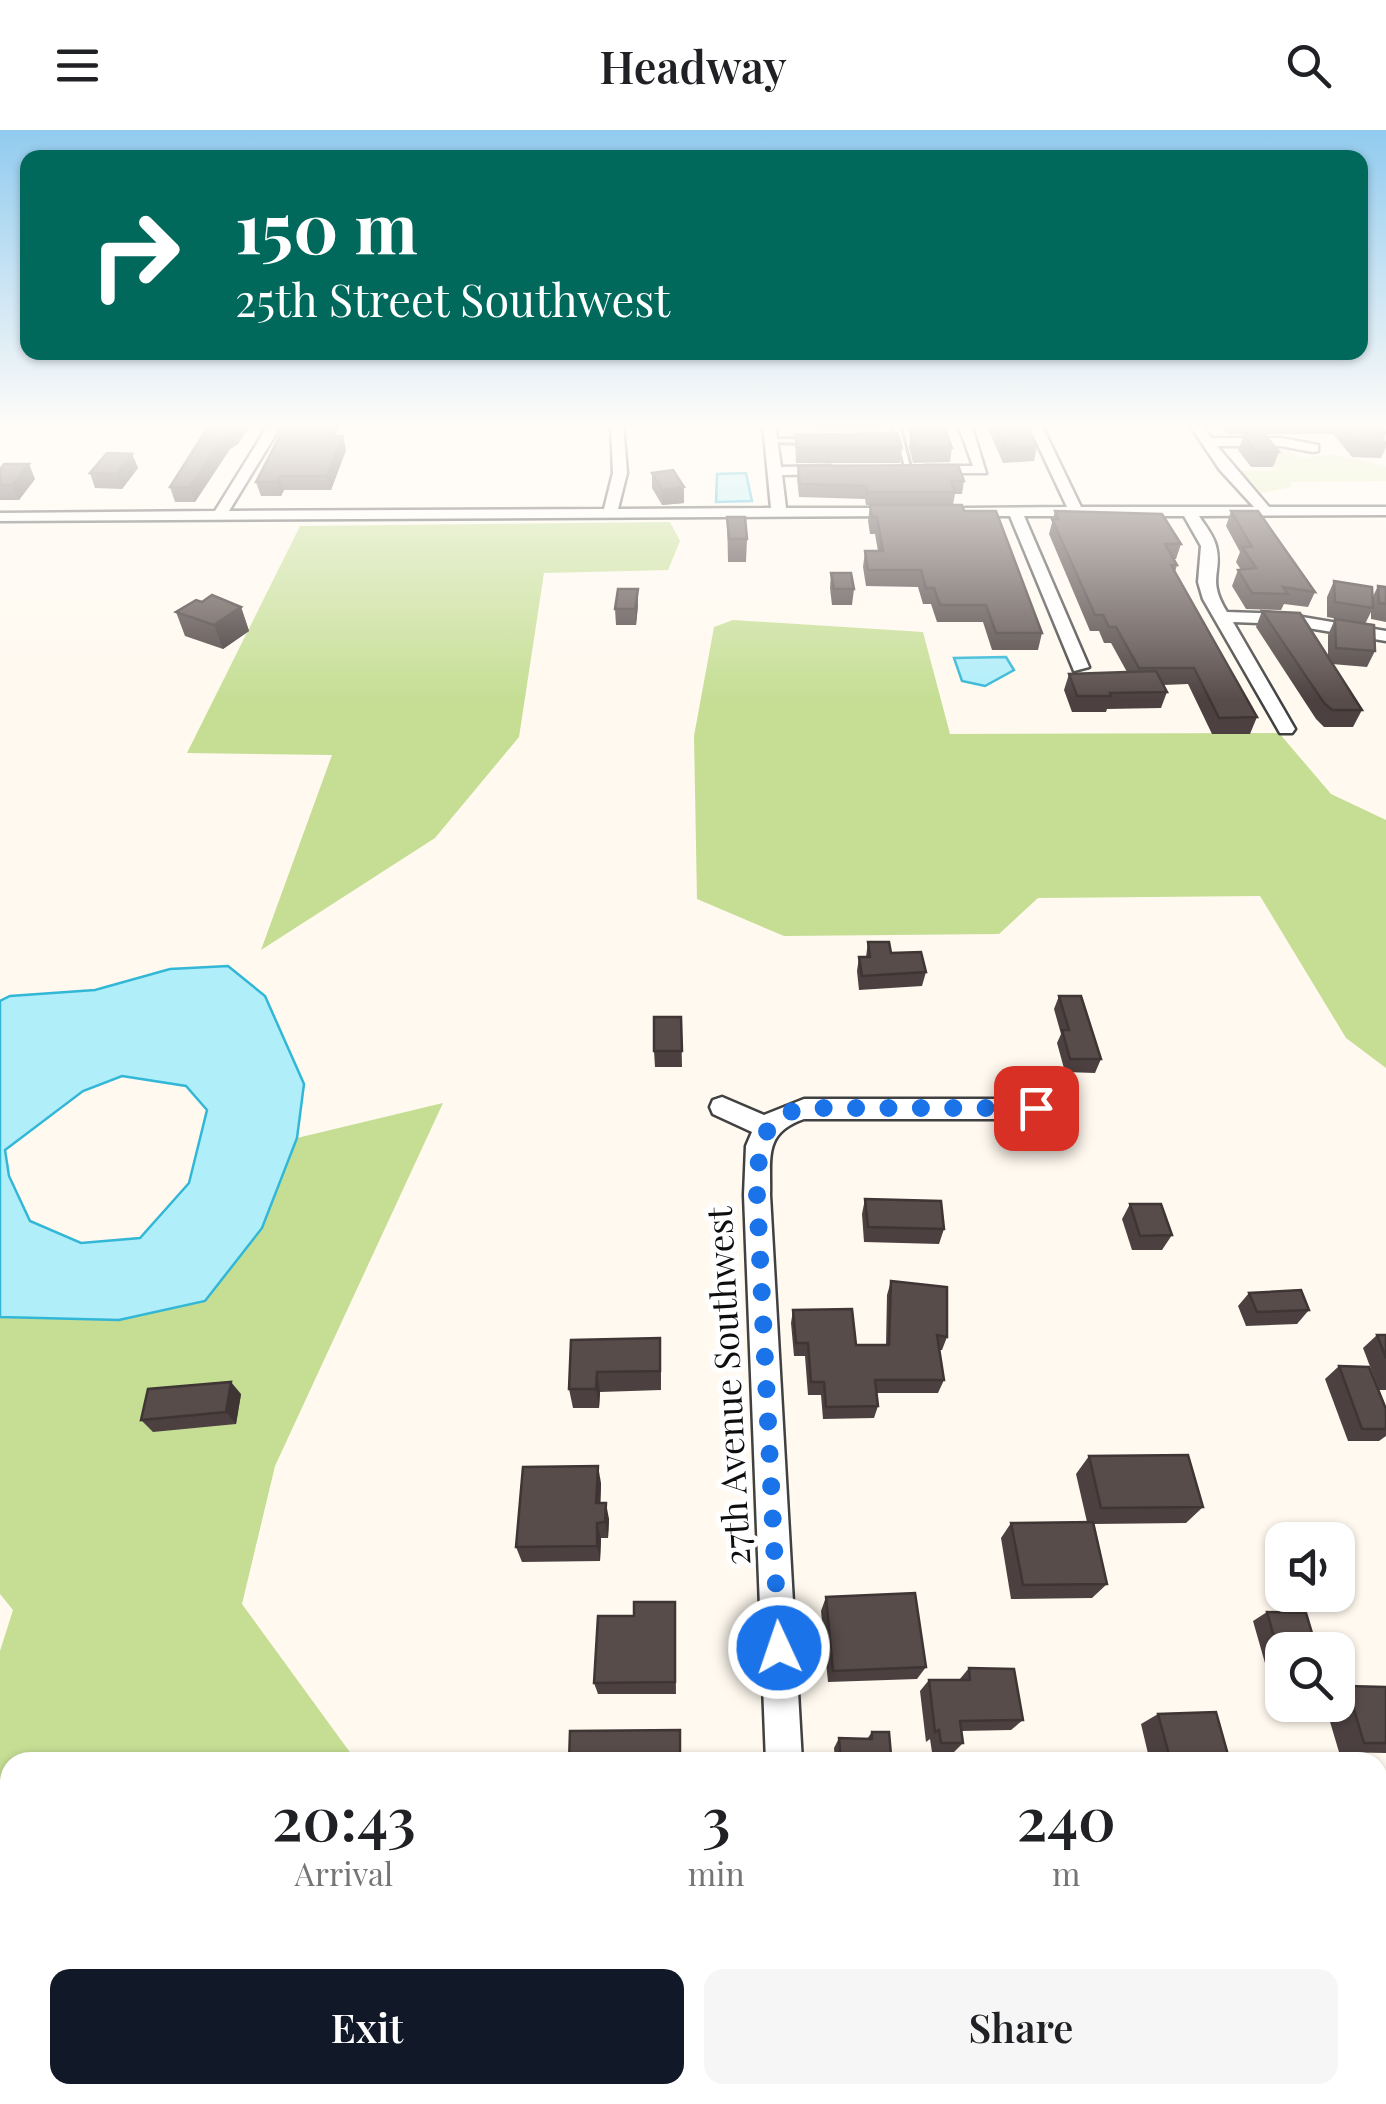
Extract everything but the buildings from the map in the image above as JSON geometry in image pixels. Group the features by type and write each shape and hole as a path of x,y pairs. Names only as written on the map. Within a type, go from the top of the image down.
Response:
{"street":[{"path":"0,517 193,516"},
{"path":"1017,516 1080,667"},
{"path":"1192,516 1209,546 1206,582 1221,617 1286,729"},
{"path":"1221,617 1284,618 1386,636"},
{"path":"722,1107 766,1128 777,1118 804,1108 1036,1108"},
{"name":"27th Avenue Southwest","path":"766,1128 759,1146 757,1195 784,1752"}],"green space":[{"path":"670,522 680,541 668,570 544,573 519,737 435,838 261,950 332,755 187,753 300,526"},
{"path":"733,620 923,632 950,734 1279,733 1331,794 1386,820 1386,1068 1346,1038 1260,896 1038,898 999,934 784,936 697,899 694,736 714,627"},
{"path":"443,1103 275,1466 242,1604 350,1752 0,1752 0,1651 13,1610 0,1594 0,1317 119,1320 262,1228 297,1138"}],"water":[{"path":"1006,657 1014,670 985,686 962,681 954,658"},
{"path":"228,966 265,996 304,1084 297,1138 262,1228 205,1301 119,1320 0,1317 0,1001 10,996 95,990 170,969","holes":["122,1076 186,1086 207,1110 189,1183 140,1238 81,1243 30,1221 9,1176 5,1150 83,1091"]}],"route":[{"path":"779,1648 757,1195 759,1146 766,1128 790,1111 804,1108 1036,1108"}]}
